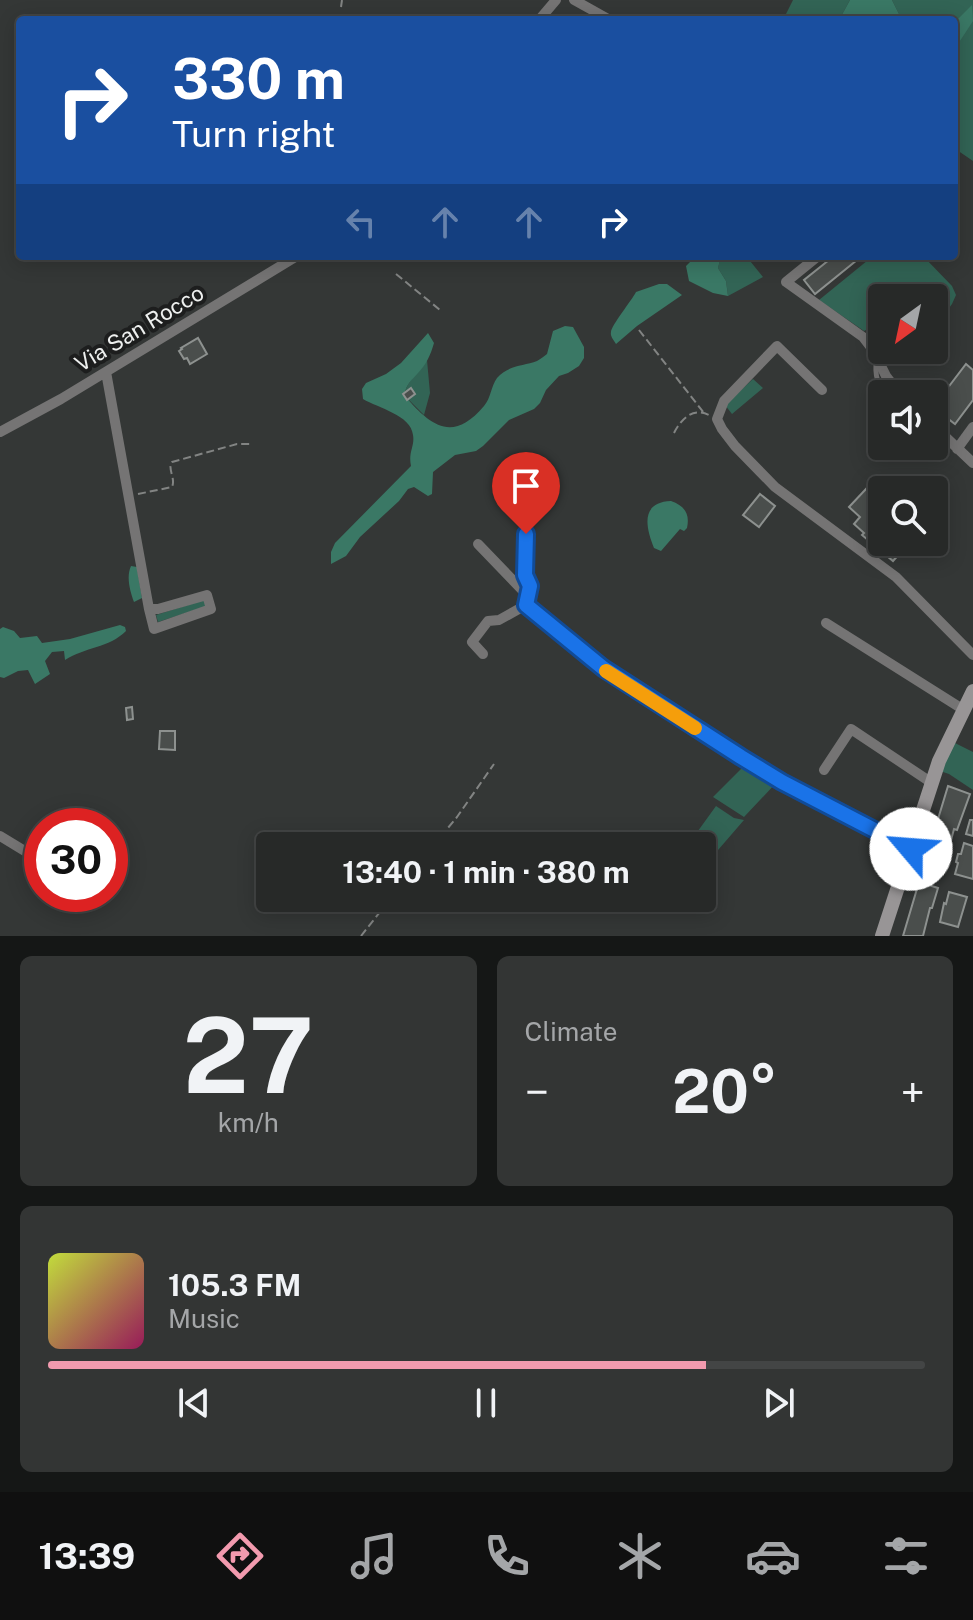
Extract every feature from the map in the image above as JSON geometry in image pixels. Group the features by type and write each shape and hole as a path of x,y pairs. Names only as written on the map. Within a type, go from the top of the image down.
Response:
{"main road":[{"path":"882,936 932,783 949,738 973,691"}],"street":[{"path":"542,16 556,0"},
{"path":"574,0 603,16"},
{"name":"Via San Rocco","path":"0,432 290,260"},
{"path":"813,260 786,282 863,337 889,380"},
{"path":"822,390 777,346 724,401 717,419 735,446 775,487 896,577 973,655"},
{"path":"106,372 149,609 154,629 211,609 207,595 149,609"},
{"path":"957,449 973,427"},
{"path":"948,440 973,463"},
{"path":"483,654 472,642 481,628 488,621 499,620 527,600 530,586 525,575 526,534"},
{"path":"478,544 527,600 603,668 782,782 911,849"},
{"path":"826,623 964,710"},
{"path":"824,770 851,729 932,783"},
{"path":"0,836 24,851"}],"path":[{"path":"341,7 342,0"},
{"path":"396,274 440,310"},
{"path":"639,330 704,413"},
{"path":"674,433 684,418 692,413 701,411 717,419"},
{"path":"129,496 172,487 172,462 219,448 250,444"},
{"path":"445,832 494,764"},
{"path":"361,936 380,912"}],"green space":[{"path":"793,0 850,0 841,16 785,16"},
{"path":"850,0 892,0 900,16 841,16"},
{"path":"892,0 973,0 973,161 958,151 958,16 900,16"},
{"path":"972,5 973,21 958,44 958,19"},
{"path":"692,260 720,260 718,268 726,281 728,296 713,293 689,281 686,266"},
{"path":"720,260 749,260 763,277 728,296 726,281 718,268"},
{"path":"868,260 927,260 952,286 956,295 948,310 948,284 868,284 868,334 819,300"},
{"path":"667,284 682,295 616,344 611,335 612,329 636,292"},
{"path":"565,326 573,327 584,347 584,358 579,366 559,376 534,409 509,420 476,451 455,455 433,472 432,494 428,496 414,487 408,489 360,537 346,556 331,564 335,543 411,466 411,428 400,417 363,399 362,389 366,383 401,363 428,333 434,343 431,351 404,395 432,422 451,427 462,425 484,406 501,374 537,361 547,354 553,331"},
{"path":"427,360 430,393 424,415 404,395"},
{"path":"753,379 763,388 732,414 725,405"},
{"path":"671,501 685,511 687,528 684,531 680,529 661,551 654,548 648,517 654,506"},
{"path":"131,566 137,567 142,598 134,602 129,579"},
{"path":"204,600 207,606 158,622 156,615"},
{"path":"120,625 126,631 119,637 65,660 64,651 52,652 45,661 50,674 35,684 28,670 0,677 0,629 3,627 14,631 20,638 37,636 42,643"},
{"path":"953,742 973,752 973,790 940,771"},
{"path":"747,763 777,782 744,817 713,797"},
{"path":"716,806 734,818 744,820 716,852 716,832 697,832"}],"building":[{"path":"829,260 857,260 815,294 804,280"},
{"path":"198,338 207,354 190,364 179,351"},
{"path":"966,364 973,370 973,400 955,424 948,419 948,388"},
{"path":"411,388 415,394 407,400 403,394"},
{"path":"866,489 868,491 868,540 854,524 860,517 849,507"},
{"path":"760,494 775,506 759,527 743,515"},
{"path":"132,707 133,719 127,720 126,708"},
{"path":"160,731 175,731 175,750 159,749"},
{"path":"948,786 970,794 957,830 954,829 943,870 925,862"},
{"path":"970,820 973,820 973,836 966,834"},
{"path":"964,843 973,846 973,879 955,874 958,854 961,854"},
{"path":"919,882 938,888 923,936 903,936"},
{"path":"949,892 967,897 958,927 940,922"}],"slow traffic":[{"path":"606,671 695,728"}],"route":[{"path":"526,534 525,575 530,586 526,605 552,627 638,692 782,782 911,849"}]}
